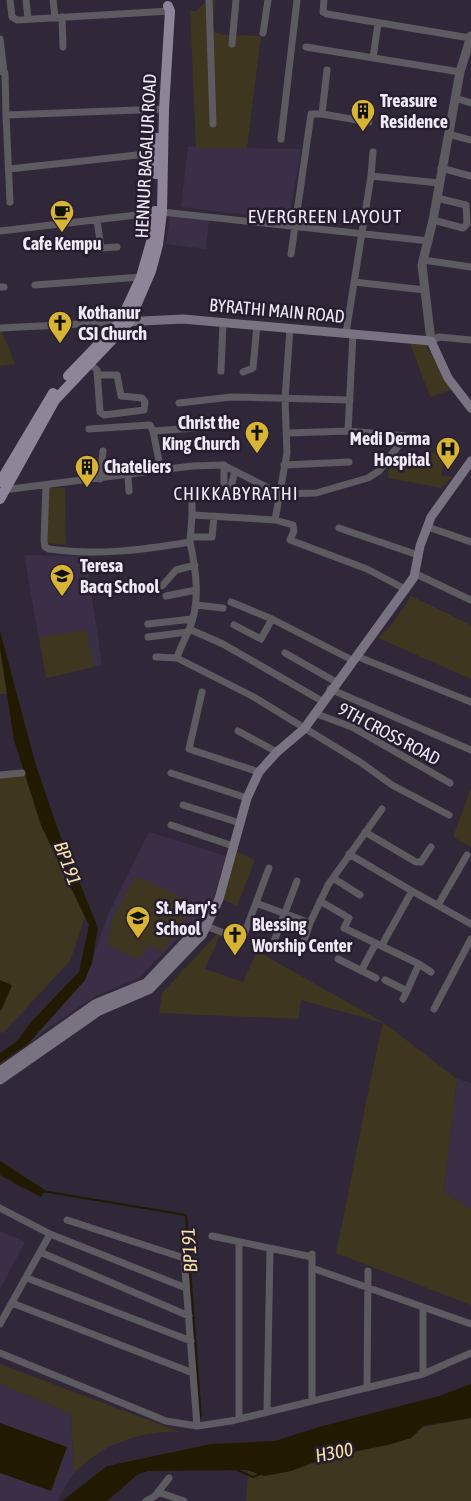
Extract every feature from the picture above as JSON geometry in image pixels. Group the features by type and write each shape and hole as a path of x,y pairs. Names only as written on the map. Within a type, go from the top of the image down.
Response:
{"main road":[{"name":"HENNUR BAGALUR ROAD","path":"125,322 149,252 159,212 156,153 168,7"},
{"name":"HENNUR BAGALUR ROAD","path":"1,490 44,405 125,322 151,271 158,245 161,109"},
{"name":"BYRATHI MAIN ROAD","path":"125,322 183,319 431,341"},
{"path":"431,341 448,378 471,408"},
{"path":"0,1080 98,1010 150,989 202,935 219,899 247,798 259,772 277,752 304,729 333,685 405,588 414,573 418,555 436,507 471,460"},
{"path":"0,1071 95,1004 146,983 198,928 206,926"}],"street":[{"path":"10,0 14,20 168,7"},
{"path":"26,0 28,19"},
{"path":"53,0 63,47"},
{"path":"209,0 213,124"},
{"path":"232,44 236,0"},
{"path":"263,34 268,0"},
{"path":"281,139 297,0"},
{"path":"324,0 324,12 378,24 471,37 468,57 460,72 429,241 422,266 431,341 438,338 471,340"},
{"path":"373,58 378,24"},
{"path":"0,39 3,100 6,115 4,139 9,169 10,202"},
{"path":"306,47 460,72"},
{"path":"322,114 327,70"},
{"path":"455,98 471,103"},
{"path":"6,115 161,109"},
{"path":"291,254 311,114 322,114 369,122"},
{"path":"448,134 471,140"},
{"path":"348,432 350,333 354,282 373,152"},
{"path":"9,169 156,153"},
{"path":"441,168 471,176"},
{"path":"371,176 439,183"},
{"path":"433,220 458,228 463,228 467,224 466,205 437,198"},
{"path":"0,231 159,212 429,241"},
{"path":"97,220 101,248 118,247"},
{"path":"424,260 471,267"},
{"path":"35,285 141,277"},
{"path":"354,282 425,290"},
{"path":"0,328 125,322"},
{"path":"221,371 223,322"},
{"path":"243,372 254,368 257,325"},
{"path":"275,520 288,433 285,399 290,328"},
{"path":"87,361 96,368 98,375 100,412 102,414 144,410 145,402 142,398 121,396 117,375 98,375"},
{"path":"179,403 232,397 350,400"},
{"path":"89,429 150,425 154,431 161,471"},
{"path":"154,431 195,428"},
{"path":"288,433 348,432 416,437"},
{"path":"1,490 128,476 192,466 224,466 280,494 316,493 368,478 379,471 405,437"},
{"path":"100,479 103,451"},
{"path":"284,465 349,462"},
{"path":"192,466 192,476"},
{"path":"224,466 224,483"},
{"path":"230,494 235,471"},
{"path":"128,476 129,491"},
{"path":"46,486 44,541 45,546 49,548 78,553 136,552 190,539 213,537 214,516"},
{"path":"176,658 189,630 196,605 195,565 190,539 192,504"},
{"path":"192,516 275,520 293,525 290,540 367,569 405,588"},
{"path":"428,527 471,542"},
{"path":"339,528 418,555"},
{"path":"142,590 163,585 176,570 195,565"},
{"path":"414,573 471,600"},
{"path":"166,596 196,590"},
{"path":"231,602 272,619 354,658 471,702"},
{"path":"196,605 223,608"},
{"path":"148,624 192,619"},
{"path":"234,625 260,639 272,619"},
{"path":"148,637 189,630 223,644 322,701"},
{"path":"285,653 333,685 471,750"},
{"path":"156,657 176,658 252,696 360,762 392,785 449,815"},
{"path":"202,692 189,749 259,772"},
{"name":"9TH CROSS ROAD","path":"314,713 352,728 450,783"},
{"path":"238,731 277,752"},
{"path":"0,775 22,773"},
{"path":"171,773 247,798"},
{"path":"184,805 240,823"},
{"path":"300,953 320,900 333,878 382,809"},
{"path":"171,825 233,846"},
{"path":"365,832 416,862 421,862 431,847"},
{"path":"350,854 471,924"},
{"path":"438,905 467,855"},
{"path":"206,926 242,940 269,868"},
{"path":"333,878 360,895"},
{"path":"273,944 296,881"},
{"path":"361,970 412,891"},
{"path":"320,900 349,918 344,928 419,964 431,972"},
{"path":"256,903 310,923"},
{"path":"434,1009 471,939"},
{"path":"338,959 376,978"},
{"path":"403,999 419,964"},
{"path":"385,980 407,991"},
{"path":"0,1208 50,1234 186,1288"},
{"path":"67,1220 184,1258 197,1426"},
{"path":"0,1324 50,1234"},
{"path":"212,1236 312,1256 312,1401"},
{"path":"239,1242 239,1419"},
{"path":"267,1412 270,1249"},
{"path":"40,1252 189,1316"},
{"path":"312,1268 471,1324"},
{"path":"367,1388 368,1271"},
{"path":"27,1278 190,1341"},
{"path":"12,1303 193,1373"},
{"path":"423,1307 423,1374"},
{"path":"0,1353 166,1420 197,1426 239,1419 423,1374 471,1353"},
{"path":"146,1501 158,1492 169,1478"},
{"path":"158,1492 184,1501"}],"shaded area":[{"path":"208,0 215,0 213,31 223,35 261,36 247,148 196,148 190,11 196,11"},
{"path":"188,147 301,149 289,220 181,207"},
{"path":"170,216 209,220 206,249 166,244"},
{"path":"0,331 2,331 15,364 0,366"},
{"path":"410,343 425,344 452,389 430,397"},
{"path":"444,450 441,475 452,477 441,488 389,478 388,471 403,459"},
{"path":"49,488 65,488 66,545 47,543"},
{"name":"Teresa Bacq School","path":"24,555 86,557 102,665 46,678"},
{"path":"411,596 471,625 471,679 378,638 393,623"},
{"path":"86,630 94,667 46,678 39,637"},
{"path":"0,649 8,694 0,694"},
{"path":"25,775 41,825 85,918 70,961 3,1033 0,1032 0,777"},
{"path":"471,788 471,847 453,837"},
{"name":"St. Mary's School","path":"149,832 226,856 214,897 204,917 193,923 139,978 95,996 28,1044 85,980 107,917"},
{"path":"237,852 255,860 237,906 223,899"},
{"path":"136,876 194,903 162,952 150,945 138,959 107,945 113,917"},
{"path":"217,934 220,935 205,969 243,982 257,951 384,1023 457,1079 444,1192 471,1209 471,1305 336,1253 383,1023 301,1000 298,1019 159,1013 162,993"},
{"path":"457,1079 471,1083 471,1209 444,1192"},
{"path":"0,1231 25,1242 0,1289"},
{"path":"0,1364 180,1432 151,1434 122,1441 96,1454 74,1473 71,1414 0,1384"},
{"path":"0,1384 71,1414 74,1473 57,1501 0,1501"},
{"path":"471,1418 471,1501 246,1501 248,1470 264,1476 291,1471 331,1456 388,1445 411,1438 423,1427"}],"water":[{"path":"0,631 35,762 57,827 98,928 92,963 85,980 28,1044 0,1063 0,1053 17,1041 31,1022 79,972 89,925 41,825 14,740 0,649"},
{"path":"0,980 12,985 1,1011 0,1010"},
{"path":"0,1161 45,1190 41,1197 0,1175"},
{"path":"471,1384 471,1418 423,1426 411,1438 388,1445 331,1456 291,1471 264,1476 247,1470 148,1471 137,1475 107,1501 62,1501 107,1466 211,1444 275,1441 319,1427 439,1396"},
{"path":"0,1423 67,1447 51,1491 0,1473"}],"waterway":[{"name":"BP191","path":"14,1182 23,1187"},
{"name":"BP191","path":"42,1191 186,1215 201,1417"},
{"name":"H300","path":"235,1469 253,1477 260,1474"}],"place":[{"name":"Treasure Residence","path":"363,132"},
{"name":"Cafe Kempu","path":"62,233"},
{"name":"Kothanur CSI Church","path":"60,344"},
{"name":"Christ the King Church","path":"257,454"},
{"name":"Medi Derma Hospital","path":"448,470"},
{"name":"Chateliers","path":"87,488"},
{"name":"Teresa Bacq School","path":"62,597"},
{"name":"St. Mary's School","path":"138,939"},
{"name":"Blessing Worship Center","path":"235,956"}],"district":[{"name":"EVERGREEN LAYOUT","path":"325,216"},
{"name":"CHIKKABYRATHI","path":"236,493"}]}
